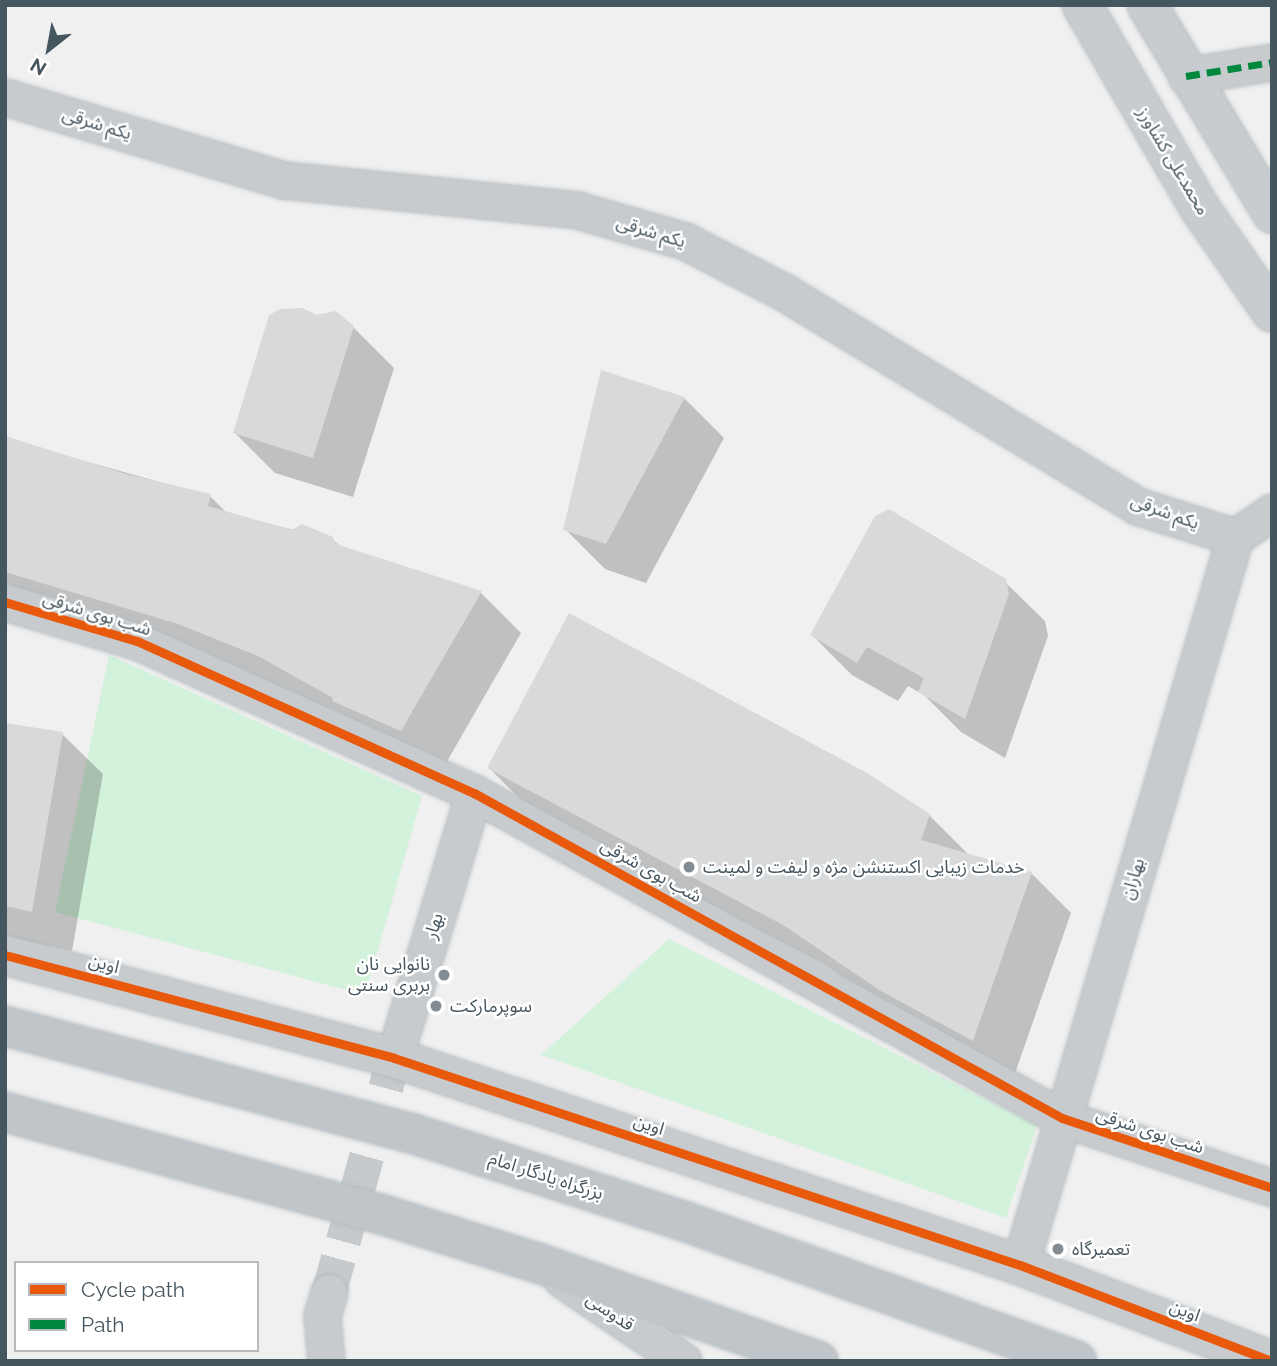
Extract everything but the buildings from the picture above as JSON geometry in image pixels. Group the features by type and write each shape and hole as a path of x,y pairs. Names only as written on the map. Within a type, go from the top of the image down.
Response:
{"highway":[{"name":"بزرگراه یادگار امام","path":"5,1026 411,1133 681,1220 1077,1361"},
{"path":"5,1112 384,1215 538,1263 818,1361"}],"main road":[{"name":"محمدعلی کشاورز","path":"1082,5 1199,207 1272,312"},
{"path":"1147,5 1186,76 1272,213"}],"street":[{"path":"1186,76 1272,62"},
{"name":"یکم شرقی","path":"5,97 284,180 577,210 685,241 784,292 1138,506 1235,537"},
{"path":"1235,537 1272,512"},
{"name":"بهاران","path":"1020,1265 1235,537"},
{"name":"شب بوی شرقی","path":"5,602 137,641 474,793 1062,1118 1272,1188"},
{"name":"بهار","path":"394,1058 474,793"},
{"name":"اوین","path":"5,955 394,1058 1020,1265 1271,1361"},
{"name":"قدوسی","path":"538,1263 683,1361"},
{"path":"326,1361 322,1315 329,1292"}],"green space":[{"path":"109,655 422,796 365,995 55,912"},
{"path":"669,939 1037,1125 1006,1218 541,1055"}],"tunnel":[{"path":"329,1292 394,1058"}],"marked path":[{"path":"1186,76 1272,62"}],"cycle path":[{"path":"5,602 137,641 474,793 1062,1118 1272,1188"},
{"path":"5,955 394,1058 1020,1265 1271,1361"}],"place":[{"name":"خدمات زیبایی اکستنشن مژه و لیفت و لمینت","path":"689,867"},
{"name":"نانوایی نان بربری سنتی","path":"444,975"},
{"name":"سوپرمارکت","path":"436,1006"},
{"name":"تعمیرگاه","path":"1058,1249"}]}
